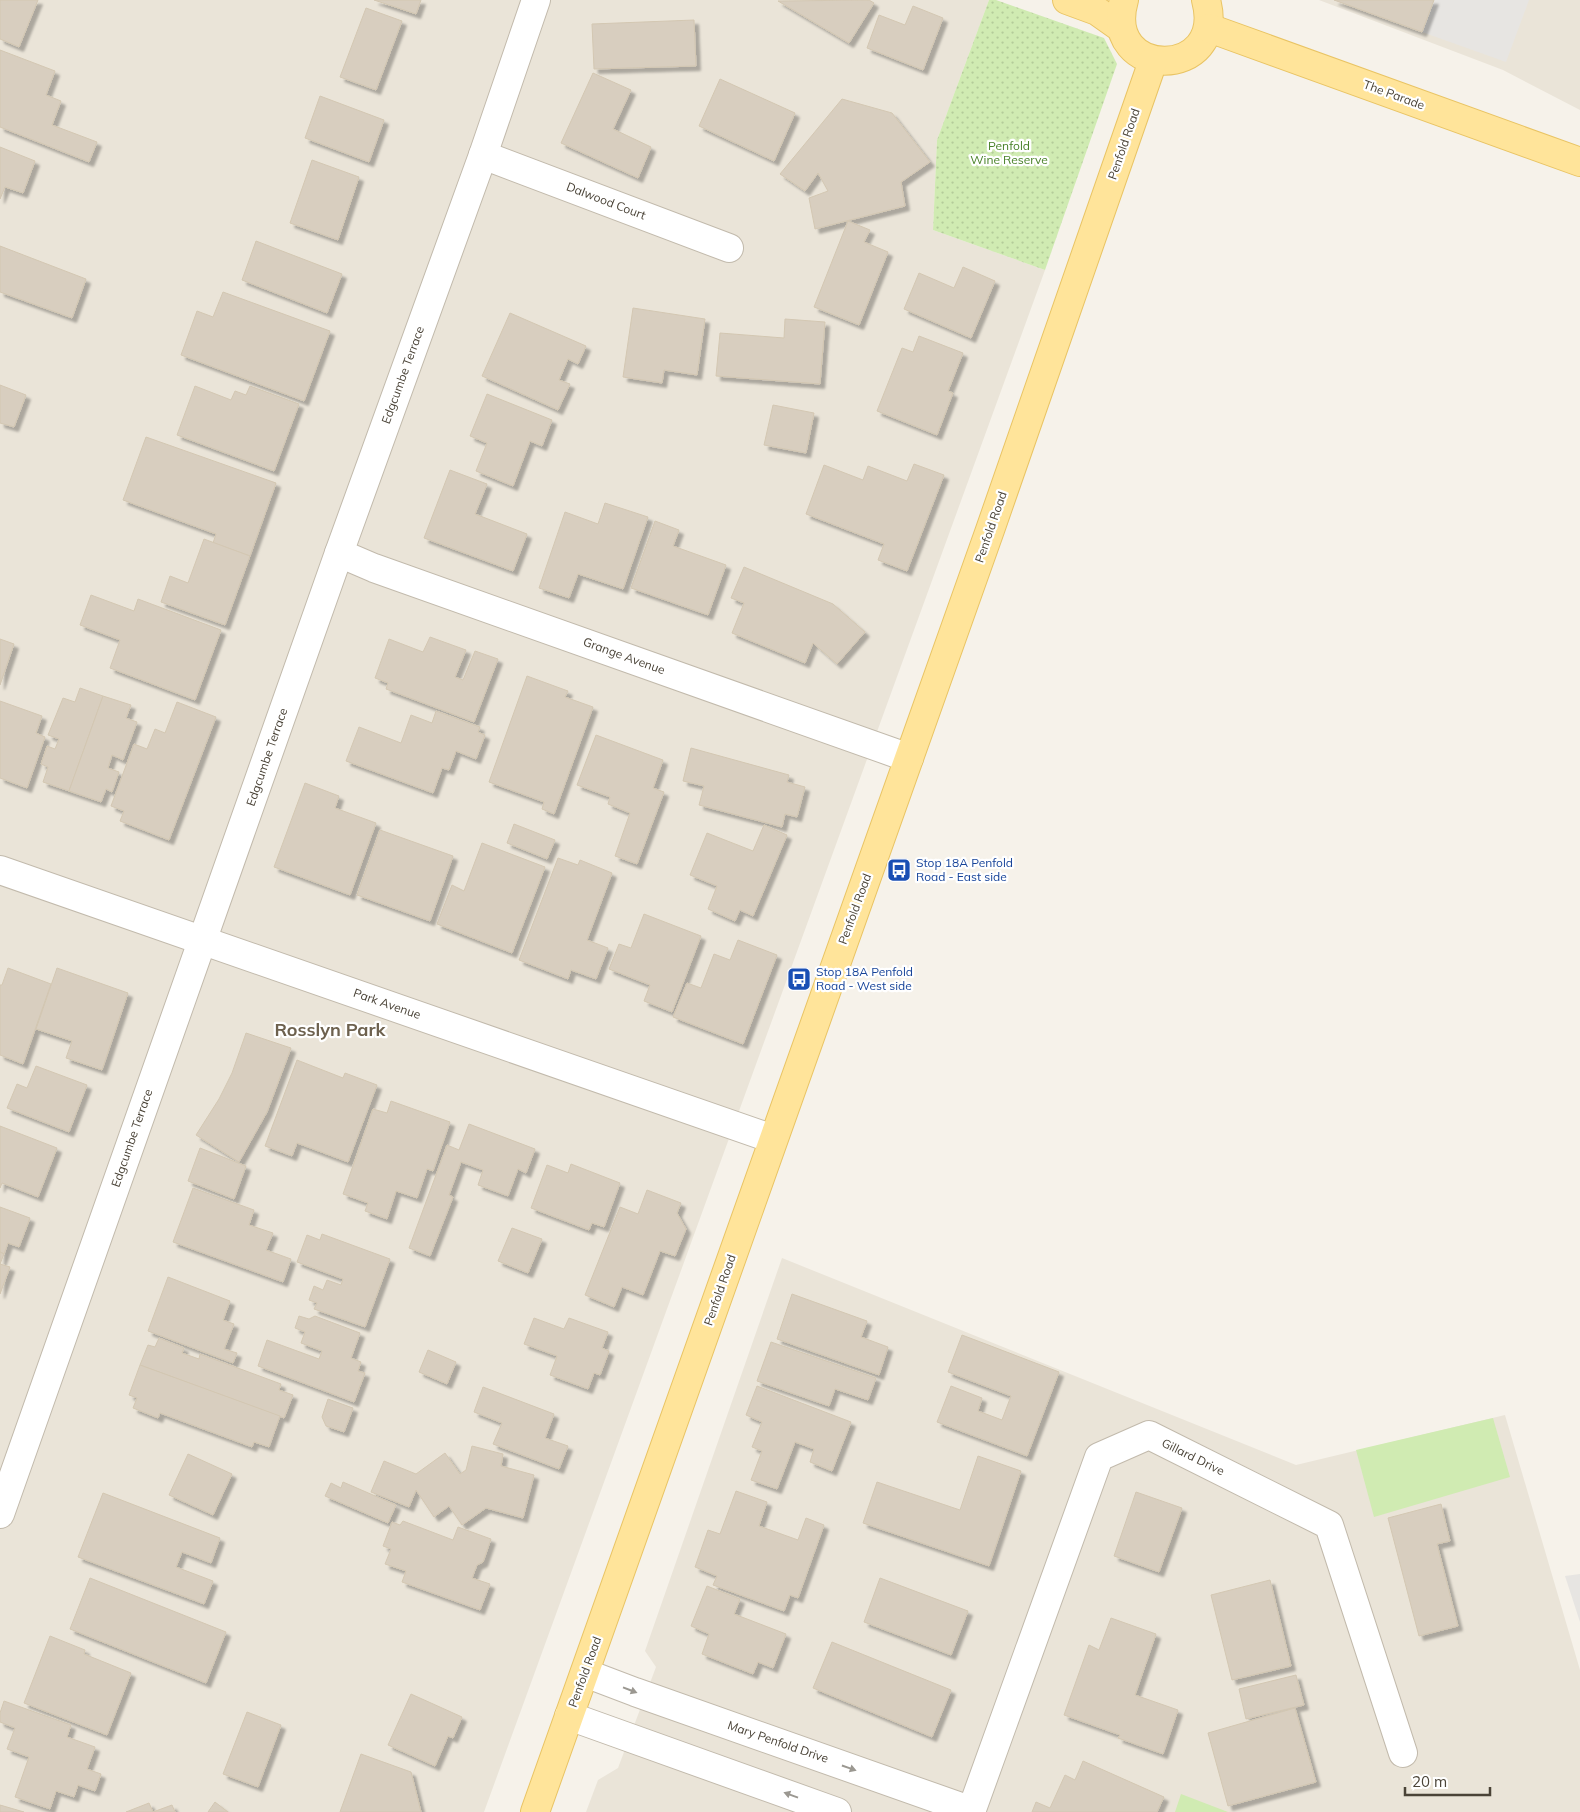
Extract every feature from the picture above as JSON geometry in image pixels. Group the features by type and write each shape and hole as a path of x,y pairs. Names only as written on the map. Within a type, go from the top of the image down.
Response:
{"main road":[{"path":"1067,0 1097,11 1121,28"},
{"path":"1124,0 1120,13 1121,28 1125,39 1142,56 1153,61 1167,62 1181,60 1203,42 1208,28 1210,13 1206,0"},
{"name":"The Parade","path":"1208,28 1580,162"},
{"name":"Penfold Road","path":"534,1812 990,530 1153,61"}],"street":[{"name":"Edgcumbe Terrace","path":"0,1514 339,553 483,155 536,0"},
{"name":"Dalwood Court","path":"483,155 730,248"},
{"name":"Grange Avenue","path":"339,553 909,758"},
{"name":"Park Avenue","path":"0,870 773,1139"},
{"name":"Gillard Drive","path":"971,1811 1099,1457 1149,1435 1329,1525 1403,1753"},
{"name":"Mary Penfold Drive","path":"584,1673 971,1811"},
{"path":"569,1716 837,1812"}],"shaded area":[{"path":"0,0 989,0 937,140 933,230 1045,270 484,1812 0,1812"},
{"path":"1319,0 1580,0 1580,110 1503,70"},
{"path":"1434,0 1529,0 1506,62 1422,32"},
{"path":"782,1258 1296,1465 1505,1415 1580,1670 1580,1812 586,1812 598,1780 618,1768 656,1667 645,1651"},
{"path":"1580,1574 1580,1622 1565,1576"}],"green space":[{"name":"Penfold Wine Reserve","path":"989,0 996,0 1104,38 1117,64 1045,270 933,230 937,140"},
{"path":"1493,1418 1510,1477 1374,1517 1356,1450"},
{"path":"1181,1794 1228,1812 1175,1812"}],"building":[{"path":"0,0 38,0 19,47 0,39"},
{"path":"374,0 421,0 416,14"},
{"path":"869,0 874,3 849,43 778,1"},
{"path":"1334,0 1434,0 1422,32"},
{"path":"913,6 943,18 923,70 867,48 879,15 905,25"},
{"path":"366,8 402,21 376,90 340,77"},
{"path":"694,20 696,66 594,69 592,24"},
{"path":"0,50 55,71 46,95 61,101 52,125 97,142 89,162 0,127"},
{"path":"593,73 631,90 613,129 651,147 638,178 561,143"},
{"path":"720,79 795,113 774,161 699,126"},
{"path":"320,96 384,120 369,162 305,138"},
{"path":"842,99 892,113 930,162 901,182 905,206 815,229 809,198 828,191 818,173 805,191 780,174"},
{"path":"0,147 35,161 23,193 5,187 0,199"},
{"path":"312,160 359,177 338,240 290,223"},
{"path":"848,221 870,230 864,242 888,252 859,325 814,307"},
{"path":"256,241 342,274 327,313 242,280"},
{"path":"0,246 86,279 72,318 0,292"},
{"path":"963,267 995,281 971,338 904,309 919,273 954,288"},
{"path":"223,292 330,331 304,401 181,355 197,311 213,317"},
{"path":"633,308 705,319 697,375 664,370 662,383 623,377"},
{"path":"510,313 586,346 578,364 568,359 559,380 570,384 558,410 482,376"},
{"path":"785,319 825,322 820,384 716,376 720,333 784,338"},
{"path":"919,336 963,353 948,391 953,393 937,435 877,411 902,348 913,352"},
{"path":"0,385 26,395 14,427 0,423"},
{"path":"195,386 231,400 235,391 246,395 250,386 299,404 274,471 177,435"},
{"path":"487,394 552,420 542,446 530,441 513,486 476,471 487,443 470,436"},
{"path":"773,405 814,413 806,453 764,445"},
{"path":"146,437 276,483 250,556 213,543 216,534 123,500"},
{"path":"914,464 944,475 907,571 878,560 884,544 806,514 824,465 863,480 868,466 907,481"},
{"path":"450,470 487,484 475,514 527,534 513,571 424,538"},
{"path":"605,503 648,517 623,589 578,574 569,598 539,588 565,512 598,524"},
{"path":"655,521 679,530 673,546 726,565 708,615 631,588"},
{"path":"204,539 250,556 225,625 161,602 170,576 188,583"},
{"path":"744,567 833,604 865,632 837,664 813,643 805,663 732,633 744,603 731,598"},
{"path":"91,595 134,611 138,599 221,630 195,700 110,668 120,640 80,625"},
{"path":"430,637 466,650 455,677 463,680 475,651 498,659 474,722 386,689 388,683 375,678 389,639 423,652"},
{"path":"0,639 14,644 0,685"},
{"path":"527,676 568,691 565,697 593,707 554,814 542,809 544,802 489,782"},
{"path":"80,688 103,696 69,791 43,782 48,767 41,764 47,746 55,749 59,739 48,735 63,698 75,702"},
{"path":"103,696 131,705 126,718 137,722 123,760 112,755 108,768 119,772 112,792 106,789 101,802 69,791"},
{"path":"0,701 42,716 36,733 45,737 27,788 0,778"},
{"path":"177,702 216,717 169,840 120,821 124,811 111,806 134,744 147,749 155,729 165,733"},
{"path":"436,711 480,727 478,732 485,735 476,759 456,751 449,770 442,768 433,793 346,761 359,727 401,743 411,715 432,723"},
{"path":"596,735 663,760 653,788 664,792 637,864 615,856 630,813 608,804 610,797 577,785"},
{"path":"691,748 789,775 787,782 805,787 797,817 785,814 782,827 699,805 704,786 683,781"},
{"path":"305,783 339,796 335,808 376,823 350,895 274,867"},
{"path":"514,824 555,840 547,859 507,843"},
{"path":"764,825 787,835 753,916 740,910 735,921 708,909 717,886 690,875 707,833 753,851"},
{"path":"380,830 453,856 430,921 357,895"},
{"path":"482,843 545,867 512,953 437,924 452,885 464,891"},
{"path":"558,858 578,865 580,860 612,873 587,940 608,948 596,979 571,970 568,979 519,960"},
{"path":"644,914 701,936 672,1012 644,1001 650,985 609,969 619,944 631,948"},
{"path":"738,940 777,955 743,1044 673,1017 687,983 701,988 714,954 730,960"},
{"path":"8,968 51,984 23,1064 0,1055 0,985 2,985"},
{"path":"57,968 128,993 102,1070 66,1058 72,1041 36,1029"},
{"path":"246,1033 291,1048 267,1112 239,1162 196,1135 219,1099 232,1073"},
{"path":"297,1060 343,1078 345,1073 377,1085 348,1162 297,1143 292,1156 265,1146"},
{"path":"36,1066 87,1085 69,1132 7,1108 17,1084 27,1088"},
{"path":"391,1101 450,1122 433,1171 427,1169 417,1198 396,1191 387,1219 365,1211 368,1203 343,1194 373,1109 387,1113"},
{"path":"469,1124 535,1149 526,1173 518,1169 508,1196 478,1185 483,1170 461,1162 449,1195 453,1197 430,1256 409,1248 447,1145 459,1150"},
{"path":"0,1126 57,1148 38,1197 2,1183 0,1188"},
{"path":"200,1148 246,1166 234,1199 188,1181"},
{"path":"571,1164 620,1183 604,1227 592,1223 589,1230 531,1208 547,1165 568,1173"},
{"path":"193,1188 254,1210 249,1225 273,1233 266,1250 291,1259 283,1282 173,1242"},
{"path":"647,1190 681,1203 677,1213 686,1229 675,1256 660,1251 643,1295 622,1287 614,1307 585,1295 620,1207 638,1214"},
{"path":"0,1207 30,1218 19,1247 8,1243 4,1254 0,1252"},
{"path":"512,1228 542,1239 528,1273 498,1261"},
{"path":"322,1234 390,1259 365,1327 314,1309 317,1303 309,1300 314,1286 323,1290 327,1280 341,1285 343,1279 297,1262 307,1235 320,1240"},
{"path":"0,1252 4,1254 0,1264"},
{"path":"0,1264 10,1267 0,1294"},
{"path":"168,1277 230,1301 223,1320 234,1324 224,1349 237,1353 233,1363 148,1331"},
{"path":"792,1294 867,1321 861,1337 888,1347 879,1375 777,1339"},
{"path":"299,1316 309,1319 315,1316 360,1333 351,1358 361,1362 358,1371 365,1373 354,1402 258,1366 267,1340 319,1359 322,1351 301,1343 305,1332 295,1328"},
{"path":"534,1318 564,1329 569,1318 608,1332 602,1348 609,1351 600,1375 594,1373 588,1389 550,1375 557,1356 524,1344"},
{"path":"962,1335 1059,1372 1027,1456 937,1422 951,1386 982,1398 978,1411 1002,1420 1011,1396 948,1372"},
{"path":"159,1338 184,1348 182,1353 199,1359 200,1354 281,1384 279,1390 293,1395 284,1418 140,1365 148,1345 155,1347"},
{"path":"771,1342 876,1378 868,1400 835,1389 829,1406 757,1381"},
{"path":"428,1350 456,1362 447,1384 419,1372"},
{"path":"140,1365 280,1416 269,1447 254,1442 252,1447 160,1413 158,1418 133,1408 137,1398 129,1395"},
{"path":"757,1386 851,1422 832,1471 810,1462 814,1449 795,1442 777,1489 751,1480 762,1451 752,1447 762,1422 746,1415"},
{"path":"483,1387 554,1414 545,1438 568,1446 559,1469 493,1444 502,1423 474,1412"},
{"path":"328,1399 353,1408 344,1432 326,1426 322,1417"},
{"path":"472,1446 503,1454 501,1466 534,1475 523,1518 486,1508 462,1525 449,1506 434,1517 416,1490 409,1507 371,1492 384,1461 416,1474 445,1453 460,1474 466,1470"},
{"path":"188,1454 232,1474 213,1515 169,1495"},
{"path":"978,1456 1021,1471 989,1566 863,1523 877,1482 960,1510"},
{"path":"343,1482 396,1505 388,1523 325,1496 331,1483 341,1488"},
{"path":"736,1491 767,1502 759,1526 798,1540 806,1518 824,1525 798,1598 790,1595 784,1611 713,1585 717,1576 695,1567 708,1530 720,1534"},
{"path":"1136,1492 1182,1508 1159,1572 1114,1556"},
{"path":"103,1493 220,1538 211,1563 182,1552 176,1567 213,1581 204,1604 78,1557"},
{"path":"1441,1504 1450,1541 1437,1544 1458,1626 1419,1636 1388,1518"},
{"path":"403,1521 453,1540 458,1527 491,1539 483,1562 477,1565 472,1578 490,1584 480,1610 402,1582 406,1571 385,1564 391,1549 383,1546 392,1522 400,1525"},
{"path":"90,1578 226,1632 206,1683 70,1629"},
{"path":"880,1578 968,1611 951,1655 864,1622"},
{"path":"1270,1580 1291,1666 1232,1680 1211,1595"},
{"path":"707,1586 740,1599 734,1614 786,1634 773,1668 758,1662 753,1674 702,1654 709,1634 691,1626"},
{"path":"1111,1618 1156,1634 1135,1695 1178,1710 1163,1754 1118,1738 1120,1735 1064,1715 1089,1645 1099,1650"},
{"path":"50,1636 85,1650 84,1654 131,1673 107,1735 24,1703"},
{"path":"832,1642 951,1690 932,1737 813,1688"},
{"path":"1296,1675 1304,1705 1246,1719 1239,1689"},
{"path":"411,1694 462,1717 453,1738 448,1736 435,1766 388,1745"},
{"path":"4,1701 71,1725 67,1737 95,1747 87,1769 101,1774 95,1791 78,1785 74,1797 56,1791 50,1809 15,1797 29,1757 7,1749 15,1728 0,1722 0,1713"},
{"path":"1295,1708 1316,1782 1228,1806 1208,1733"},
{"path":"247,1712 281,1725 258,1787 223,1774"},
{"path":"361,1754 411,1772 421,1812 340,1812"},
{"path":"1083,1761 1164,1797 1157,1812 1032,1812 1036,1802 1050,1808 1065,1775 1075,1780"},
{"path":"215,1802 228,1812 208,1812"},
{"path":"149,1803 153,1812 126,1812"},
{"path":"0,1805 24,1812 0,1812"},
{"path":"172,1805 175,1812 153,1812"}],"place":[{"name":"Stop 18A Penfold Road - East side","path":"899,870"},
{"name":"Stop 18A Penfold Road - West side","path":"799,979"}],"district":[{"name":"Rosslyn Park","path":"330,1030"}]}
